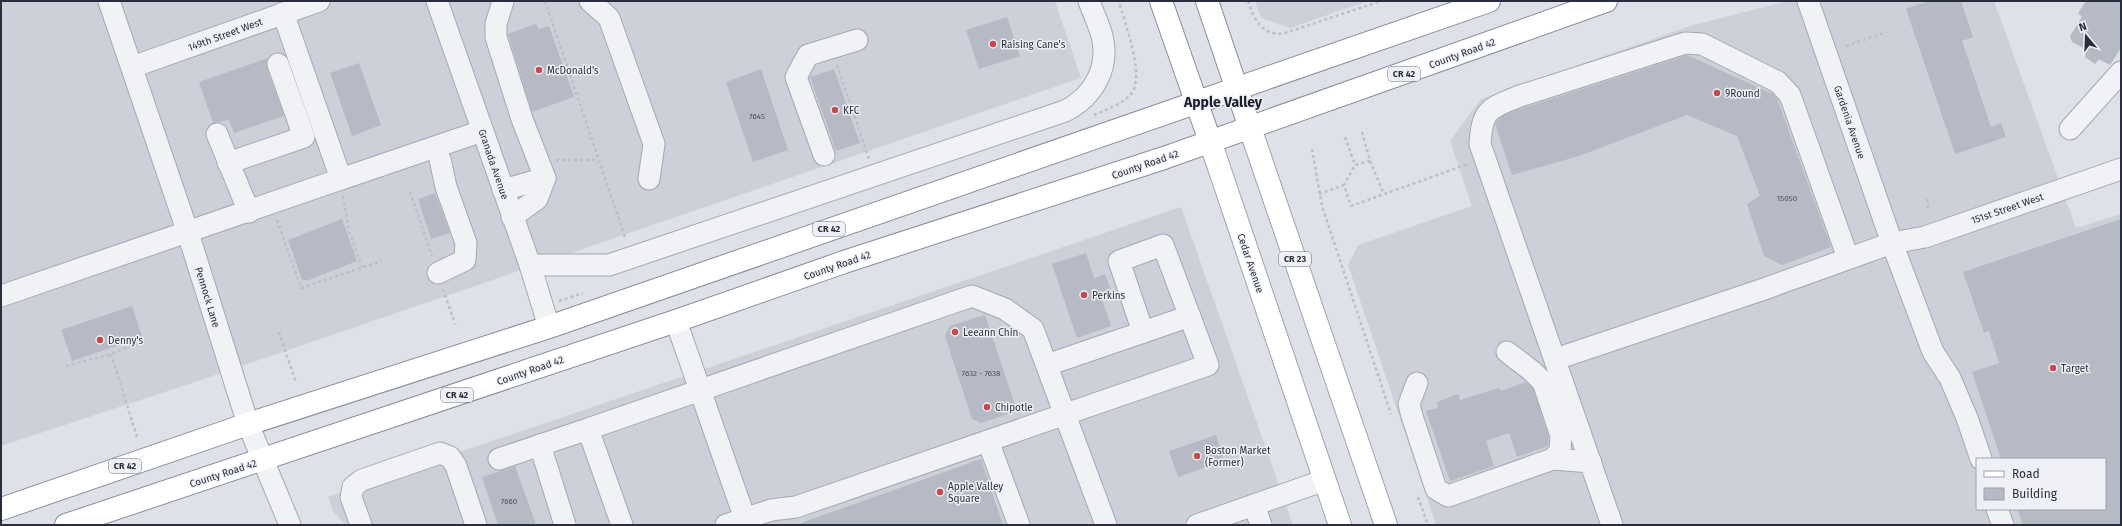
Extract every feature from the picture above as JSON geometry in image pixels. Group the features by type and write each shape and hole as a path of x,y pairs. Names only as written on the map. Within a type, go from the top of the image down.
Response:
{"main road":[{"name":"Cedar Avenue","path":"1161,1 1340,525"},
{"name":"CR 23","path":"1207,1 1386,525"},
{"name":"CR 42","path":"1,509 248,424 549,327 1490,1"},
{"name":"County Road 42","path":"66,525 676,321 844,262 1024,204 1250,128 1606,1"}],"street":[{"name":"Pennock Lane","path":"109,1 188,233 248,424 290,525"},
{"name":"149th Street West","path":"132,67 291,8 319,1"},
{"name":"Granada Avenue","path":"437,1 530,265 549,327"},
{"path":"503,1 496,24 496,37 522,119 550,169"},
{"path":"590,1 609,18 654,144 649,179"},
{"path":"530,265 609,265 1065,111 1078,104 1089,94 1098,80 1103,65 1102,37 1089,1"},
{"name":"Gardenia Avenue","path":"1808,1 1892,243 1933,352 1950,378 1967,418 1981,458"},
{"path":"291,8 311,93 341,185"},
{"path":"824,155 796,76 808,55 857,40"},
{"path":"1612,525 1556,359 1538,314 1480,144 1481,123 1494,107 1520,96 1685,43 1702,44 1778,82 1790,95 1848,258"},
{"path":"228,163 304,137 278,64"},
{"path":"2070,129 2121,72"},
{"path":"291,100 311,93"},
{"path":"1,296 249,212 341,185 482,131"},
{"path":"217,134 249,212"},
{"path":"438,273 465,260 466,243 446,186 440,160"},
{"path":"503,190 550,169"},
{"path":"512,217 537,199 550,169"},
{"name":"151st Street West","path":"1556,359 1764,290 1892,243 1925,237 2121,169"},
{"path":"676,321 701,392 735,522 771,510 796,507 1208,366 1163,245 1119,261 1143,332"},
{"path":"499,459 701,392 972,296 1005,309 1033,329 1106,525"},
{"path":"1047,365 1190,316"},
{"path":"1506,352 1532,371 1543,382 1561,436 1560,451 1553,459"},
{"path":"1417,383 1409,404 1412,416 1436,489 1448,496 1553,459 1591,462"},
{"path":"588,429 622,525"},
{"path":"988,441 1019,525"},
{"path":"540,445 565,525"},
{"path":"361,525 351,497 353,487 362,480 440,454 450,457 456,466 476,525"},
{"path":"371,525 361,498 370,484 438,461 450,467 458,493 468,502"},
{"path":"1197,525 1324,480"},
{"path":"1254,505 1261,525"},
{"path":"1998,510 2003,525"}],"path":[{"path":"545,1 628,247"},
{"path":"1248,1 1253,15 1261,27 1274,34 1282,34 1381,1"},
{"path":"1846,46 1887,32"},
{"path":"834,57 871,163"},
{"path":"1362,132 1370,161 1384,194"},
{"path":"1345,137 1355,165"},
{"path":"1312,149 1319,194 1393,421"},
{"path":"1344,185 1351,206 1485,158"},
{"path":"550,169 598,160"},
{"path":"1319,194 1344,185 1355,165 1370,161"},
{"path":"341,185 349,232 362,267"},
{"path":"1927,199 1928,208"},
{"path":"275,214 301,288 382,261"},
{"path":"279,332 296,383"},
{"path":"66,366 111,354 144,340"},
{"path":"111,354 138,437"},
{"path":"1418,495 1428,525"}],"shaded area":[{"path":"1,1 1055,1 1081,78 192,383 1,446"},
{"path":"1255,1 1368,1 1290,28 1261,18"},
{"path":"1788,1 1994,1 2076,228 2121,214 2121,525 1436,525 1348,265 1358,245 1472,206 1450,141 1481,99 1693,25"},
{"path":"1181,207 1293,525 345,525 333,511 328,497"}],"building":[{"path":"1929,1 1961,1 1973,37 1962,41 1991,127 2001,123 2006,137 1955,154 1906,9"},
{"path":"2086,1 2121,1 2121,48 2110,65 2099,59 2095,64 2085,57 2085,49 2072,42 2070,36 2082,17 2078,13"},
{"path":"1007,17 1020,56 979,69 966,30"},
{"name":"McDonald's","path":"536,24 539,29 549,26 574,97 532,112 508,34"},
{"path":"1687,55 1773,94 1777,98 1831,247 1782,265 1764,256 1747,204 1760,196 1737,136 1687,115 1579,156 1512,175 1495,124 1501,117 1514,111"},
{"path":"268,58 267,68 284,116 234,133 229,120 213,123 199,82"},
{"path":"359,63 381,125 352,136 330,73"},
{"path":"761,69 788,150 753,162 726,82"},
{"name":"KFC","path":"834,69 860,143 836,151 810,77"},
{"path":"435,193 450,233 431,239 418,199"},
{"path":"342,219 357,261 309,280 302,280 288,240"},
{"name":"Target","path":"2121,219 2121,525 2023,525 2017,510 2106,510 2106,458 2001,458 1972,372 1999,363 1989,331 1984,333 1963,272"},
{"name":"Perkins","path":"1086,253 1094,278 1105,274 1112,293 1101,297 1111,326 1077,338 1052,264"},
{"path":"132,306 142,337 72,361 61,330"},
{"path":"985,315 1017,411 981,423 972,419 945,336 949,326"},
{"path":"1526,382 1533,388 1549,438 1548,446 1517,457 1509,433 1486,441 1494,466 1450,481 1426,411 1438,408 1437,402 1458,394 1460,400 1499,388 1501,391"},
{"name":"Boston Market (Former)","path":"1216,435 1224,461 1178,477 1169,451"},
{"name":"Apple Valley Square","path":"981,459 1003,525 801,525 801,523"},
{"path":"515,466 536,525 498,525 482,477"}],"place":[{"name":"Raising Cane's","path":"993,44"},
{"name":"McDonald's","path":"539,70"},
{"name":"9Round","path":"1717,93"},
{"name":"KFC","path":"835,110"},
{"name":"Perkins","path":"1084,295"},
{"name":"Leeann Chin","path":"955,332"},
{"name":"Denny's","path":"100,340"},
{"name":"Target","path":"2053,368"},
{"name":"Chipotle","path":"987,407"},
{"name":"Boston Market (Former)","path":"1197,456"},
{"name":"Apple Valley Square","path":"940,492"}],"district":[{"name":"Apple Valley","path":"1223,102"}]}
